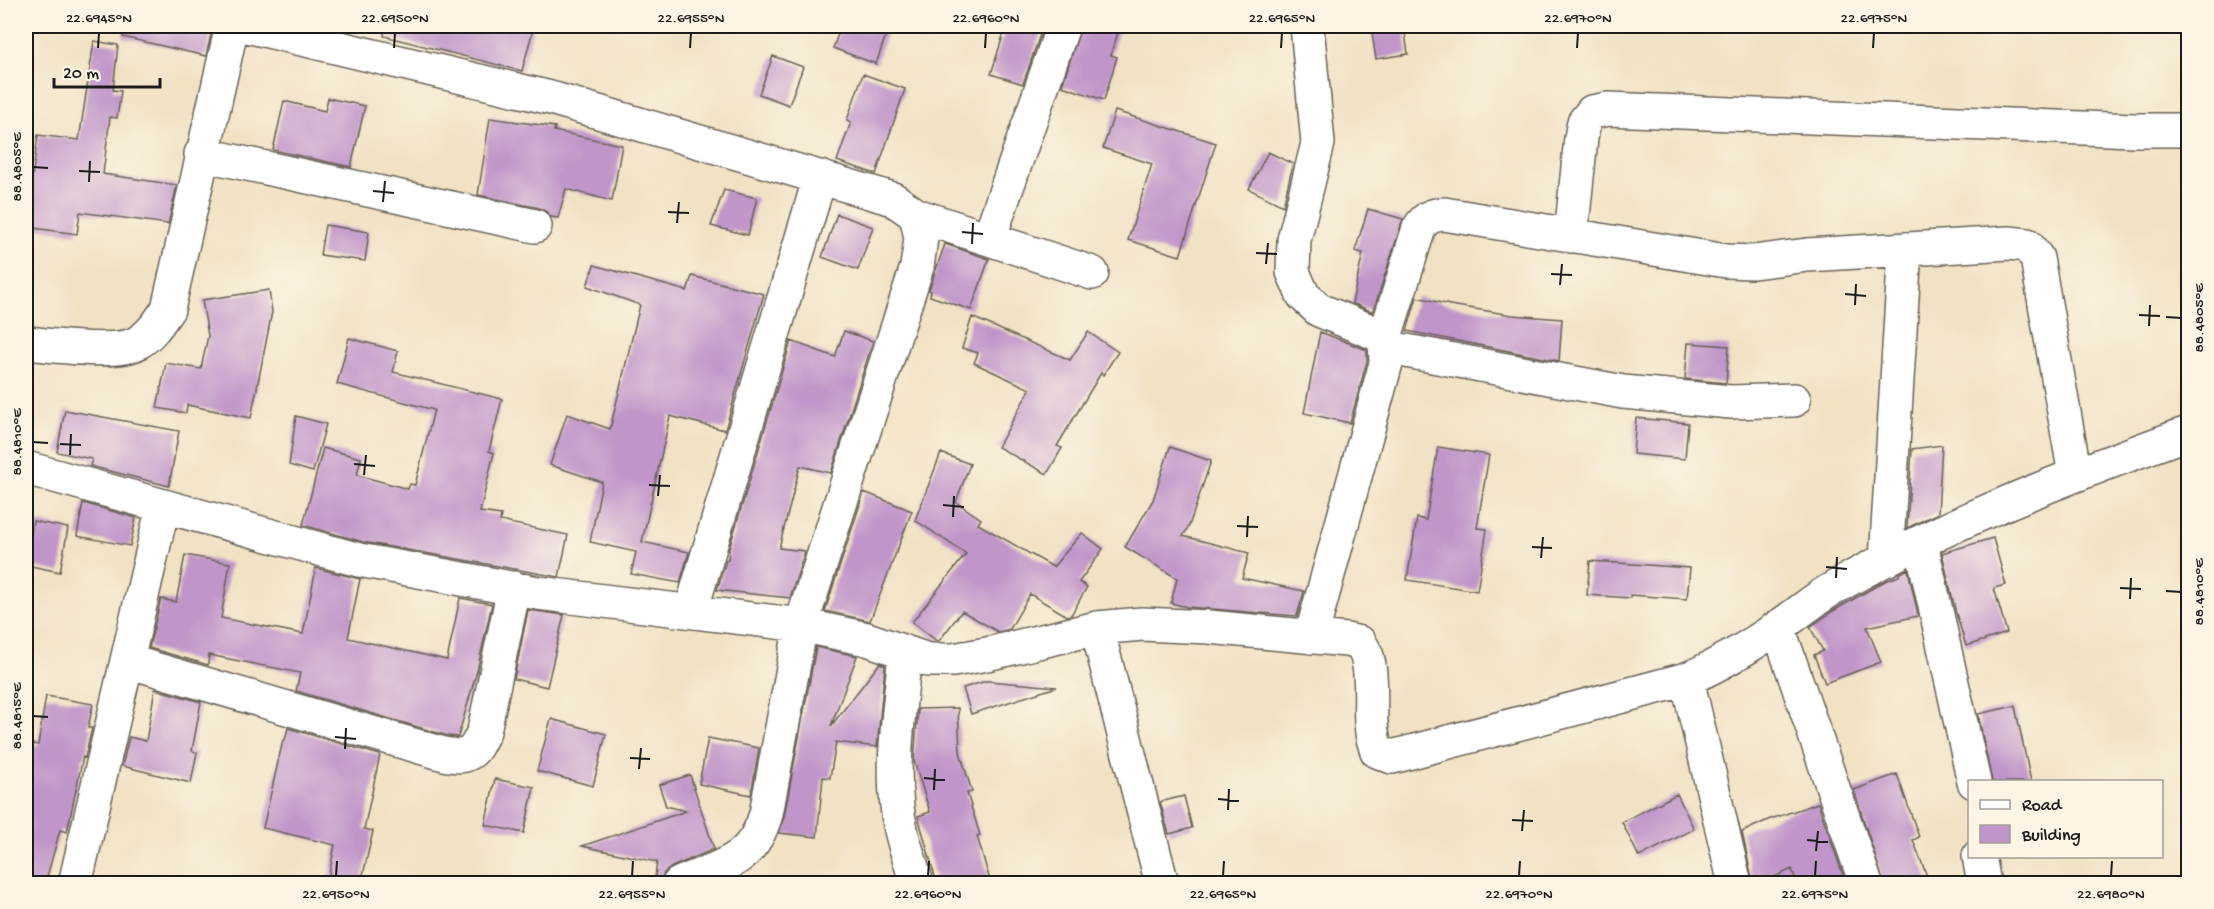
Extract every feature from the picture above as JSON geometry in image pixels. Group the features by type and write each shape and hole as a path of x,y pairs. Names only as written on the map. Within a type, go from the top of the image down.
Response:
{"street":[{"path":"26,344 104,348 135,344 153,331 168,309 201,154 232,26"},
{"path":"247,26 551,98 893,199 916,215 1092,273"},
{"path":"989,239 1063,26"},
{"path":"1307,26 1318,143 1294,240 1293,272 1303,295 1319,310 1385,342 1623,392 1731,402 1794,400"},
{"path":"1571,236 1584,122 1592,112 1608,109 2134,130 2188,130"},
{"path":"201,154 535,226"},
{"path":"691,611 820,177"},
{"path":"1311,637 1386,363 1385,342 1419,228 1424,219 1433,215 1444,214 1726,261 1754,262 1807,255 2009,243 2027,245 2037,258 2075,475"},
{"path":"679,884 736,859 750,848 760,833 766,814 801,625 918,267 921,238 916,215"},
{"path":"1886,560 1905,249"},
{"path":"26,468 359,560 513,588 801,625 867,639 928,660 953,660 1098,628 1142,624 1209,627 1347,640 1360,643 1368,659 1371,682 1371,736 1377,751 1392,758 1687,679 1718,666 1832,589 1886,560 2075,475 2188,433"},
{"path":"75,884 163,506"},
{"path":"1921,543 1974,780"},
{"path":"127,661 444,754 462,757 474,750 484,731 513,588"},
{"path":"1778,627 1866,884"},
{"path":"1098,628 1162,884"},
{"path":"905,653 896,788 901,828 917,884"},
{"path":"1687,679 1735,884"},
{"path":"1979,858 1984,884"}],"building":[{"path":"124,26 213,26 206,56 123,37"},
{"path":"385,26 534,26 522,71 384,36"},
{"path":"841,26 889,26 876,64 833,48"},
{"path":"1006,26 1043,26 1023,84 991,74"},
{"path":"1081,26 1120,26 1111,55 1117,57 1104,100 1062,86"},
{"path":"1371,26 1404,26 1408,54 1376,59"},
{"path":"94,41 118,45 113,90 121,91 117,118 110,117 103,174 177,185 168,224 80,212 77,234 26,227 26,193 30,193 38,135 79,140"},
{"path":"773,56 803,67 789,105 759,94"},
{"path":"863,74 905,89 876,174 837,161 851,122 847,120"},
{"path":"328,98 365,106 351,167 273,150 284,101 325,111"},
{"path":"1115,111 1216,143 1180,256 1128,240 1152,164 1103,148"},
{"path":"490,118 555,127 554,131 622,145 612,201 566,189 558,218 551,217 539,208 478,195"},
{"path":"1268,152 1293,164 1283,206 1249,189"},
{"path":"724,190 757,198 748,235 711,226"},
{"path":"1368,209 1403,219 1373,312 1352,303 1363,253 1355,251"},
{"path":"837,214 873,227 858,270 822,257"},
{"path":"325,225 369,232 365,261 320,255"},
{"path":"945,244 989,259 971,310 930,296 931,291 929,290"},
{"path":"594,265 687,291 692,276 764,294 725,430 670,416 642,542 689,552 680,583 631,574 636,552 590,542 602,482 550,465 567,414 610,429 640,305 587,286"},
{"path":"269,290 272,312 251,418 187,405 186,413 157,408 166,363 201,369 208,336 202,300"},
{"path":"1417,297 1512,315 1562,319 1559,361 1407,331"},
{"path":"972,317 1070,360 1088,332 1118,352 1103,375 1101,373 1057,446 1062,448 1047,474 998,447 1030,389 974,363 978,353 962,348"},
{"path":"844,331 873,341 831,473 800,466 779,548 805,551 790,598 717,590 726,560 728,560 729,549 791,341 835,357"},
{"path":"1320,332 1367,350 1367,361 1350,423 1304,413"},
{"path":"349,338 398,351 393,372 502,399 489,451 494,453 480,512 501,515 500,521 568,535 559,577 363,542 303,525 323,448 361,458 357,475 408,489 410,484 415,485 434,410 337,384"},
{"path":"1688,343 1729,346 1726,383 1685,379"},
{"path":"65,410 179,431 169,486 90,466 92,459 57,452"},
{"path":"296,416 326,424 313,472 289,465"},
{"path":"1636,418 1688,423 1685,459 1633,454"},
{"path":"1942,445 1938,513 1907,528 1912,449"},
{"path":"1170,447 1211,461 1189,526 1183,536 1249,553 1242,578 1304,591 1297,616 1187,607 1171,603 1177,578 1125,547 1153,500"},
{"path":"1438,447 1489,455 1477,528 1487,529 1477,591 1407,580 1417,518 1426,520"},
{"path":"941,453 970,464 956,502 981,519 978,524 1053,567 1082,533 1103,549 1079,582 1087,587 1071,615 1067,616 1030,594 1010,629 998,632 962,611 939,641 912,622 966,554 915,520"},
{"path":"864,492 912,511 870,621 825,611"},
{"path":"83,503 136,518 130,546 77,536"},
{"path":"33,521 68,528 60,572 26,565"},
{"path":"1993,538 2006,585 1994,588 2007,633 1966,646 1942,553"},
{"path":"185,555 230,563 221,618 303,634 316,568 360,579 348,638 447,660 460,598 492,604 477,671 458,737 296,691 300,673 209,655 208,665 149,648 161,599 176,602"},
{"path":"1590,561 1690,568 1687,599 1587,595"},
{"path":"1908,569 1918,616 1867,627 1881,662 1825,683 1814,655 1823,651 1810,627 1833,611"},
{"path":"528,610 564,615 547,687 514,679"},
{"path":"816,647 857,656 831,726 880,663 885,665 877,747 836,742 830,778 823,777 817,837 779,833"},
{"path":"986,681 1057,687 971,714 963,688"},
{"path":"155,689 201,702 192,751 197,752 191,783 122,766 129,737 146,741"},
{"path":"46,696 93,704 88,728 92,728 85,758 83,757 67,832 60,830 45,884 26,884 26,743 38,745"},
{"path":"2015,706 2031,780 1992,780 1978,714"},
{"path":"958,708 960,752 972,792 967,793 980,835 977,836 991,884 937,884 918,816 930,812 914,761 918,709"},
{"path":"551,719 606,734 593,786 537,771"},
{"path":"288,728 380,755 364,829 373,831 361,884 327,884 335,845 263,828 283,740 285,740"},
{"path":"708,738 759,748 751,795 699,784"},
{"path":"1897,774 1919,837 1913,840 1930,884 1884,884 1854,790"},
{"path":"690,775 714,849 672,867 664,873 661,884 654,884 657,862 582,846 686,811 666,806 659,785"},
{"path":"495,779 534,787 524,833 485,825"},
{"path":"1677,794 1694,829 1639,857 1622,822"},
{"path":"1184,796 1192,828 1169,834 1160,802"},
{"path":"1818,803 1846,884 1797,884 1792,869 1759,884 1753,884 1742,832 1768,820"}]}
